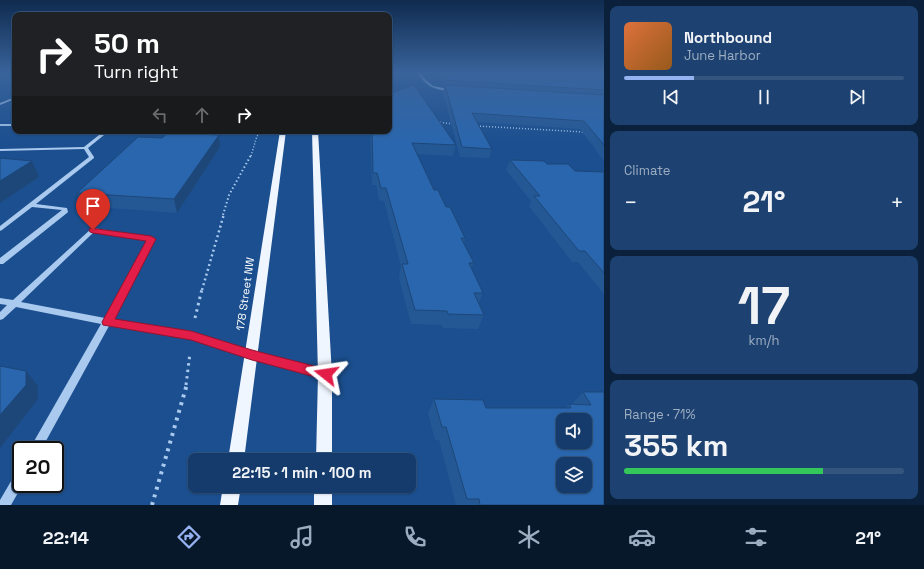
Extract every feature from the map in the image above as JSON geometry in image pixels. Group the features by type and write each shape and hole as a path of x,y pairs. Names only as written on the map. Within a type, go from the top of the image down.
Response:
{"main road":[{"name":"178 Street NW","path":"237,453 283,134"},
{"path":"314,134 326,374 324,453"},
{"path":"229,505 231,493"},
{"path":"323,493 323,505"}],"street":[{"path":"0,104 12,99"},
{"path":"0,125 12,125"},
{"path":"0,150 86,148 103,134"},
{"path":"0,229 92,157 86,148"},
{"path":"0,262 65,212 65,209 32,204"},
{"path":"0,317 93,230 151,239 107,322 40,441"},
{"path":"0,301 107,322 191,335 252,355 326,374"},
{"path":"4,505 12,491"}],"path":[{"path":"435,122 458,124"},
{"path":"473,126 584,132"},
{"path":"152,505 188,379 191,335 203,286 229,195 250,159 257,136 259,134"}],"building":[{"path":"392,96 421,96 456,145 412,143 434,190 438,190 446,207 450,207 465,238 461,238 474,263 469,263 483,293 474,293 484,315 448,314 447,311 415,310 402,264 408,264 386,188 381,188 377,173 373,173 372,134 392,134"},
{"path":"448,96 604,96 604,145 584,121 472,113 492,149 462,147"},
{"path":"167,134 219,135 174,199 77,193 138,137 162,138"},
{"path":"0,158 32,161 0,181"},
{"path":"510,160 544,161 547,164 568,164 575,171 604,172 604,273 585,251 579,251 534,196 540,196"},
{"path":"0,366 26,371 26,385 0,415"},
{"path":"583,392 604,392 604,505 480,505 479,499 467,499 446,427 442,427 434,399 483,400 486,408 571,408 569,404 591,405"}],"route":[{"path":"93,230 151,239 107,322 191,335 252,355 326,374"}]}
